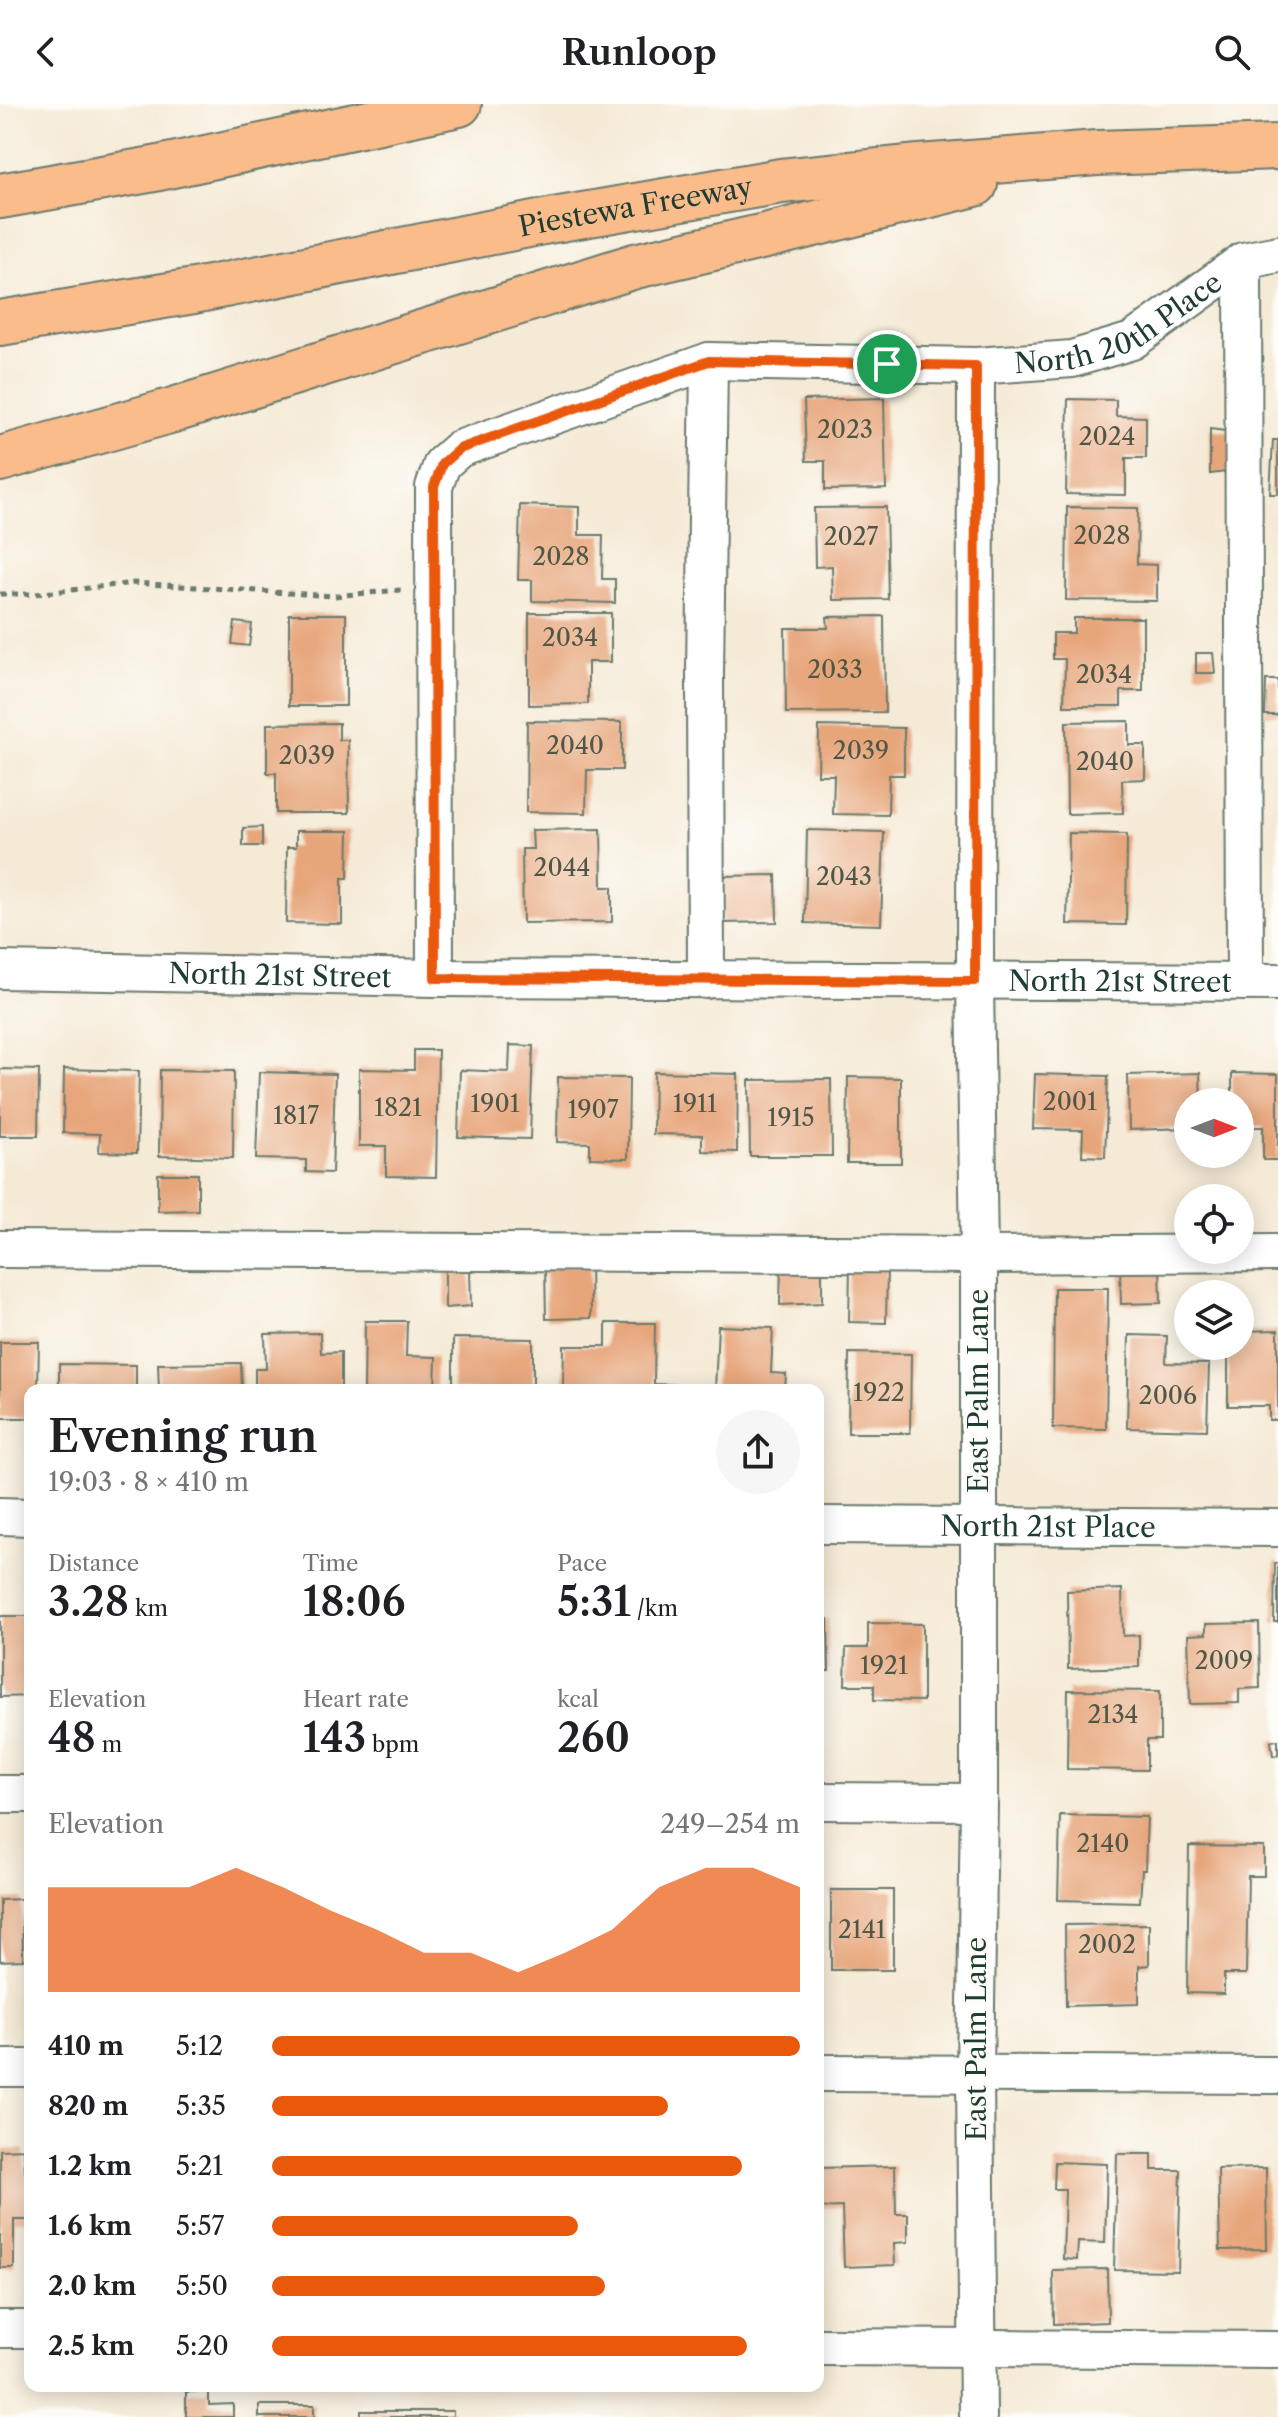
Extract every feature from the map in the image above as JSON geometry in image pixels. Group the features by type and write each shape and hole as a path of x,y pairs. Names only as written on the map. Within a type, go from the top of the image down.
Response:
{"highway":[{"path":"0,196 154,169 459,104"},
{"name":"Piestewa Freeway","path":"0,323 194,291 554,220 781,181 1097,153 1278,147"},
{"path":"0,459 177,409 635,266 1097,153"}],"street":[{"name":"North 20th Place","path":"433,588 434,487 442,464 459,449 709,361 976,366 1072,359 1132,341 1243,261 1278,254"},
{"path":"1243,261 1262,982"},
{"path":"706,980 705,673 709,361"},
{"name":"East Palm Lane","path":"976,366 979,1802 975,2074 978,2417"},
{"path":"433,588 435,978"},
{"name":"North 21st Street","path":"0,970 435,978 1262,982"},
{"path":"0,1249 979,1255 1278,1253"},
{"path":"0,1516 24,1517"},
{"name":"North 21st Place","path":"824,1525 1278,1528"},
{"path":"0,1794 24,1794"},
{"path":"824,1801 979,1802"},
{"path":"0,2068 24,2068"},
{"path":"824,2073 1278,2075"},
{"path":"0,2329 24,2329"},
{"path":"824,2347 1278,2350"}],"path":[{"path":"0,594 35,594 134,583 334,596 433,588"}],"building":[{"path":"884,398 886,489 825,490 825,461 806,461 804,400"},
{"path":"1068,399 1116,400 1116,416 1146,417 1146,458 1126,458 1126,495 1066,494"},
{"path":"1210,429 1233,432 1232,471 1210,474"},
{"path":"1273,440 1278,440 1278,494 1270,494"},
{"path":"520,505 579,507 579,535 603,535 602,579 615,579 615,603 532,601 532,580 518,580"},
{"path":"886,507 888,599 833,600 832,566 815,567 814,508"},
{"path":"1067,507 1138,508 1137,564 1157,565 1157,601 1066,600"},
{"path":"529,613 611,613 611,662 588,662 588,704 529,705"},
{"path":"289,614 346,614 346,706 289,706"},
{"path":"884,616 885,712 786,713 785,628 828,628 827,617"},
{"path":"1074,618 1143,618 1143,691 1121,691 1121,706 1064,706 1065,659 1053,659 1053,633 1074,633"},
{"path":"235,622 252,624 249,646 232,644"},
{"path":"1196,653 1213,653 1215,673 1196,673"},
{"path":"1266,680 1278,680 1278,715 1265,715"},
{"path":"527,721 622,722 622,770 587,770 586,813 526,812"},
{"path":"1129,721 1129,745 1145,745 1145,779 1122,780 1123,813 1067,814 1066,722"},
{"path":"339,723 339,740 348,740 349,813 276,813 276,773 267,773 267,724"},
{"path":"819,726 904,728 904,775 889,775 888,815 833,814 834,775 818,775"},
{"path":"262,827 262,846 243,846 243,828"},
{"path":"601,829 602,887 612,887 612,922 523,923 522,849 533,849 532,830"},
{"path":"807,830 884,832 881,925 805,923"},
{"path":"296,831 349,831 348,878 342,878 342,924 286,923 287,847 296,847"},
{"path":"1069,833 1127,834 1126,925 1067,924"},
{"path":"776,875 777,922 722,923 722,876"},
{"path":"510,1045 533,1046 530,1139 458,1137 460,1070 509,1072"},
{"path":"414,1050 438,1050 436,1177 386,1176 386,1146 359,1146 359,1069 414,1070"},
{"path":"0,1069 39,1070 38,1136 0,1136"},
{"path":"64,1069 139,1071 137,1153 99,1152 100,1134 63,1133"},
{"path":"160,1070 234,1071 233,1158 159,1156"},
{"path":"259,1072 335,1074 332,1173 306,1172 306,1160 256,1159"},
{"path":"654,1072 738,1074 737,1152 702,1151 702,1135 653,1134"},
{"path":"1200,1073 1201,1088 1174,1088 1174,1128 1129,1130 1128,1075"},
{"path":"1232,1073 1278,1074 1278,1160 1263,1160 1263,1127 1254,1127 1254,1088 1232,1088"},
{"path":"1035,1074 1108,1076 1105,1157 1082,1156 1083,1130 1033,1129"},
{"path":"558,1077 629,1078 628,1159 590,1158 590,1143 557,1142"},
{"path":"848,1077 901,1078 901,1163 847,1163"},
{"path":"831,1079 832,1156 750,1156 749,1080"},
{"path":"158,1174 198,1174 198,1210 158,1211"},
{"path":"590,1265 591,1318 546,1319 545,1266"},
{"path":"781,1265 822,1268 822,1303 780,1305"},
{"path":"1160,1265 1161,1303 1121,1304 1120,1266"},
{"path":"850,1266 887,1267 886,1323 849,1322"},
{"path":"445,1268 470,1268 471,1306 445,1308"},
{"path":"1054,1288 1108,1288 1106,1429 1053,1428"},
{"path":"365,1321 407,1321 406,1356 436,1357 435,1384 364,1384"},
{"path":"606,1323 655,1323 654,1384 563,1384 564,1346 606,1346"},
{"path":"718,1326 773,1328 771,1373 786,1374 785,1384 715,1384"},
{"path":"1278,1330 1278,1420 1269,1420 1269,1406 1228,1406 1228,1360 1254,1360 1254,1331"},
{"path":"320,1333 321,1353 341,1352 341,1384 255,1384 255,1369 266,1369 265,1334"},
{"path":"1129,1335 1167,1336 1166,1363 1209,1364 1207,1430 1127,1428"},
{"path":"453,1338 533,1339 533,1384 453,1384"},
{"path":"0,1342 39,1342 38,1384 24,1384 24,1418 0,1418"},
{"path":"849,1353 911,1354 910,1433 848,1433"},
{"path":"241,1363 242,1384 159,1384 158,1364"},
{"path":"59,1364 136,1365 136,1384 59,1384"},
{"path":"1275,1563 1278,1563 1278,1622 1274,1622"},
{"path":"1122,1589 1123,1636 1139,1635 1139,1667 1068,1669 1067,1591"},
{"path":"0,1616 24,1616 24,1696 0,1697"},
{"path":"824,1619 828,1619 829,1671 824,1671"},
{"path":"868,1623 923,1624 923,1701 874,1700 874,1685 845,1685 846,1648 868,1648"},
{"path":"1259,1623 1260,1688 1239,1689 1239,1703 1190,1704 1188,1635 1206,1634 1206,1624"},
{"path":"1068,1690 1160,1691 1160,1740 1147,1740 1147,1770 1067,1769"},
{"path":"1278,1740 1278,1755 1273,1756 1271,1741"},
{"path":"1060,1815 1147,1817 1140,1902 1058,1900"},
{"path":"1189,1846 1264,1847 1264,1876 1248,1876 1246,1974 1224,1974 1224,1994 1187,1993"},
{"path":"831,1890 893,1890 893,1970 831,1970"},
{"path":"22,1899 23,1960 0,1961 0,1900"},
{"path":"1149,1924 1149,1965 1139,1966 1139,2004 1066,2006 1065,1925"},
{"path":"24,2149 24,2220 14,2220 14,2268 0,2268 0,2150"},
{"path":"1117,2154 1152,2154 1152,2170 1181,2170 1178,2271 1114,2270"},
{"path":"1055,2162 1107,2164 1105,2243 1078,2242 1077,2260 1063,2259 1065,2189 1054,2189"},
{"path":"895,2166 896,2214 908,2214 908,2242 894,2243 895,2265 844,2267 842,2207 824,2208 824,2168"},
{"path":"1266,2168 1267,2249 1220,2250 1218,2169"},
{"path":"1107,2269 1108,2322 1054,2324 1053,2270"},
{"path":"186,2392 209,2392 209,2405 233,2404 233,2417 186,2417"},
{"path":"259,2405 314,2405 314,2417 259,2417"},
{"path":"361,2411 453,2411 453,2417 361,2417"}],"route":[{"path":"709,361 887,364 976,366 975,981 435,978 434,487 442,464 459,449 709,361"}]}
